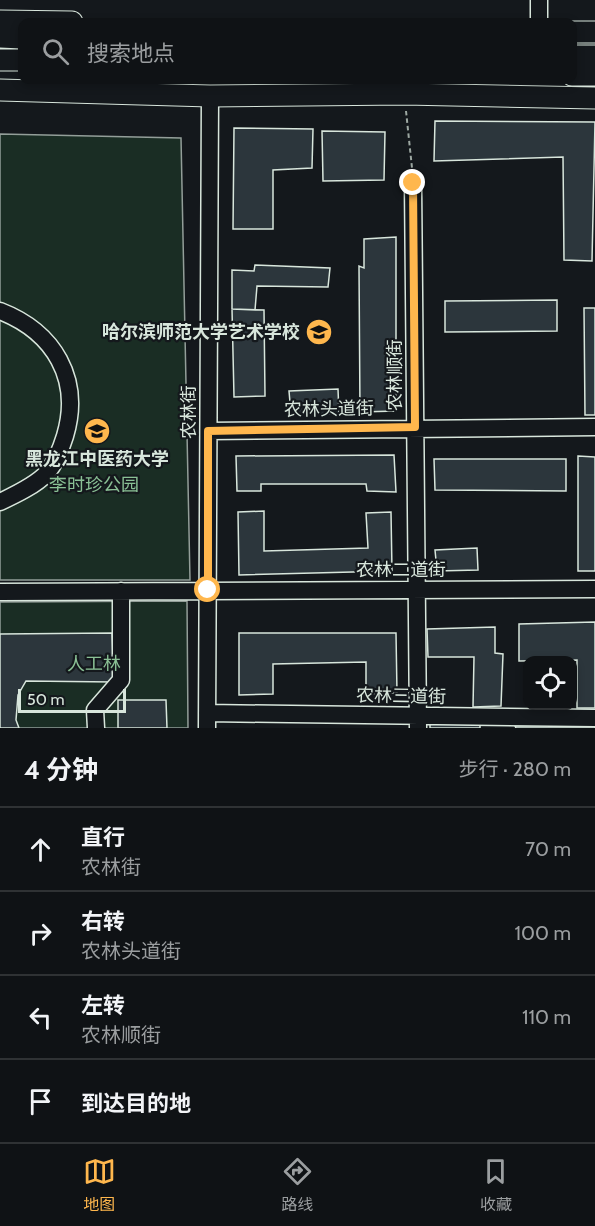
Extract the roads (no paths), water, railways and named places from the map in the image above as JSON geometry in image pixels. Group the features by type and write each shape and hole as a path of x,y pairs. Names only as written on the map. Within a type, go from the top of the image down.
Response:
{"main road":[{"path":"0,21 18,21"},
{"path":"577,32 595,32"},
{"path":"0,37 18,38"},
{"path":"577,56 595,56"},
{"path":"0,60 18,60"},
{"path":"577,75 595,75"},
{"path":"0,90 210,96 405,94 595,98"}],"street":[{"path":"539,18 540,0"},
{"name":"农林街","path":"207,721 210,96"},
{"name":"农林顺街","path":"413,183 418,722"},
{"path":"0,311 35,331 54,350 66,376 72,404 61,452 46,474 0,502"},
{"name":"农林头道街","path":"208,431 415,427 595,427"},
{"name":"农林二道街","path":"0,592 595,589"},
{"path":"96,728 95,710 121,680 121,591"},
{"name":"农林三道街","path":"207,721 418,722 595,718"}],"place":[{"name":"哈尔滨师范大学艺术学校","path":"319,332"},
{"name":"黑龙江中医药大学","path":"97,431"}],"park label":[{"name":"李时珍公园","path":"94,485"},
{"name":"人工林","path":"94,664"}]}
